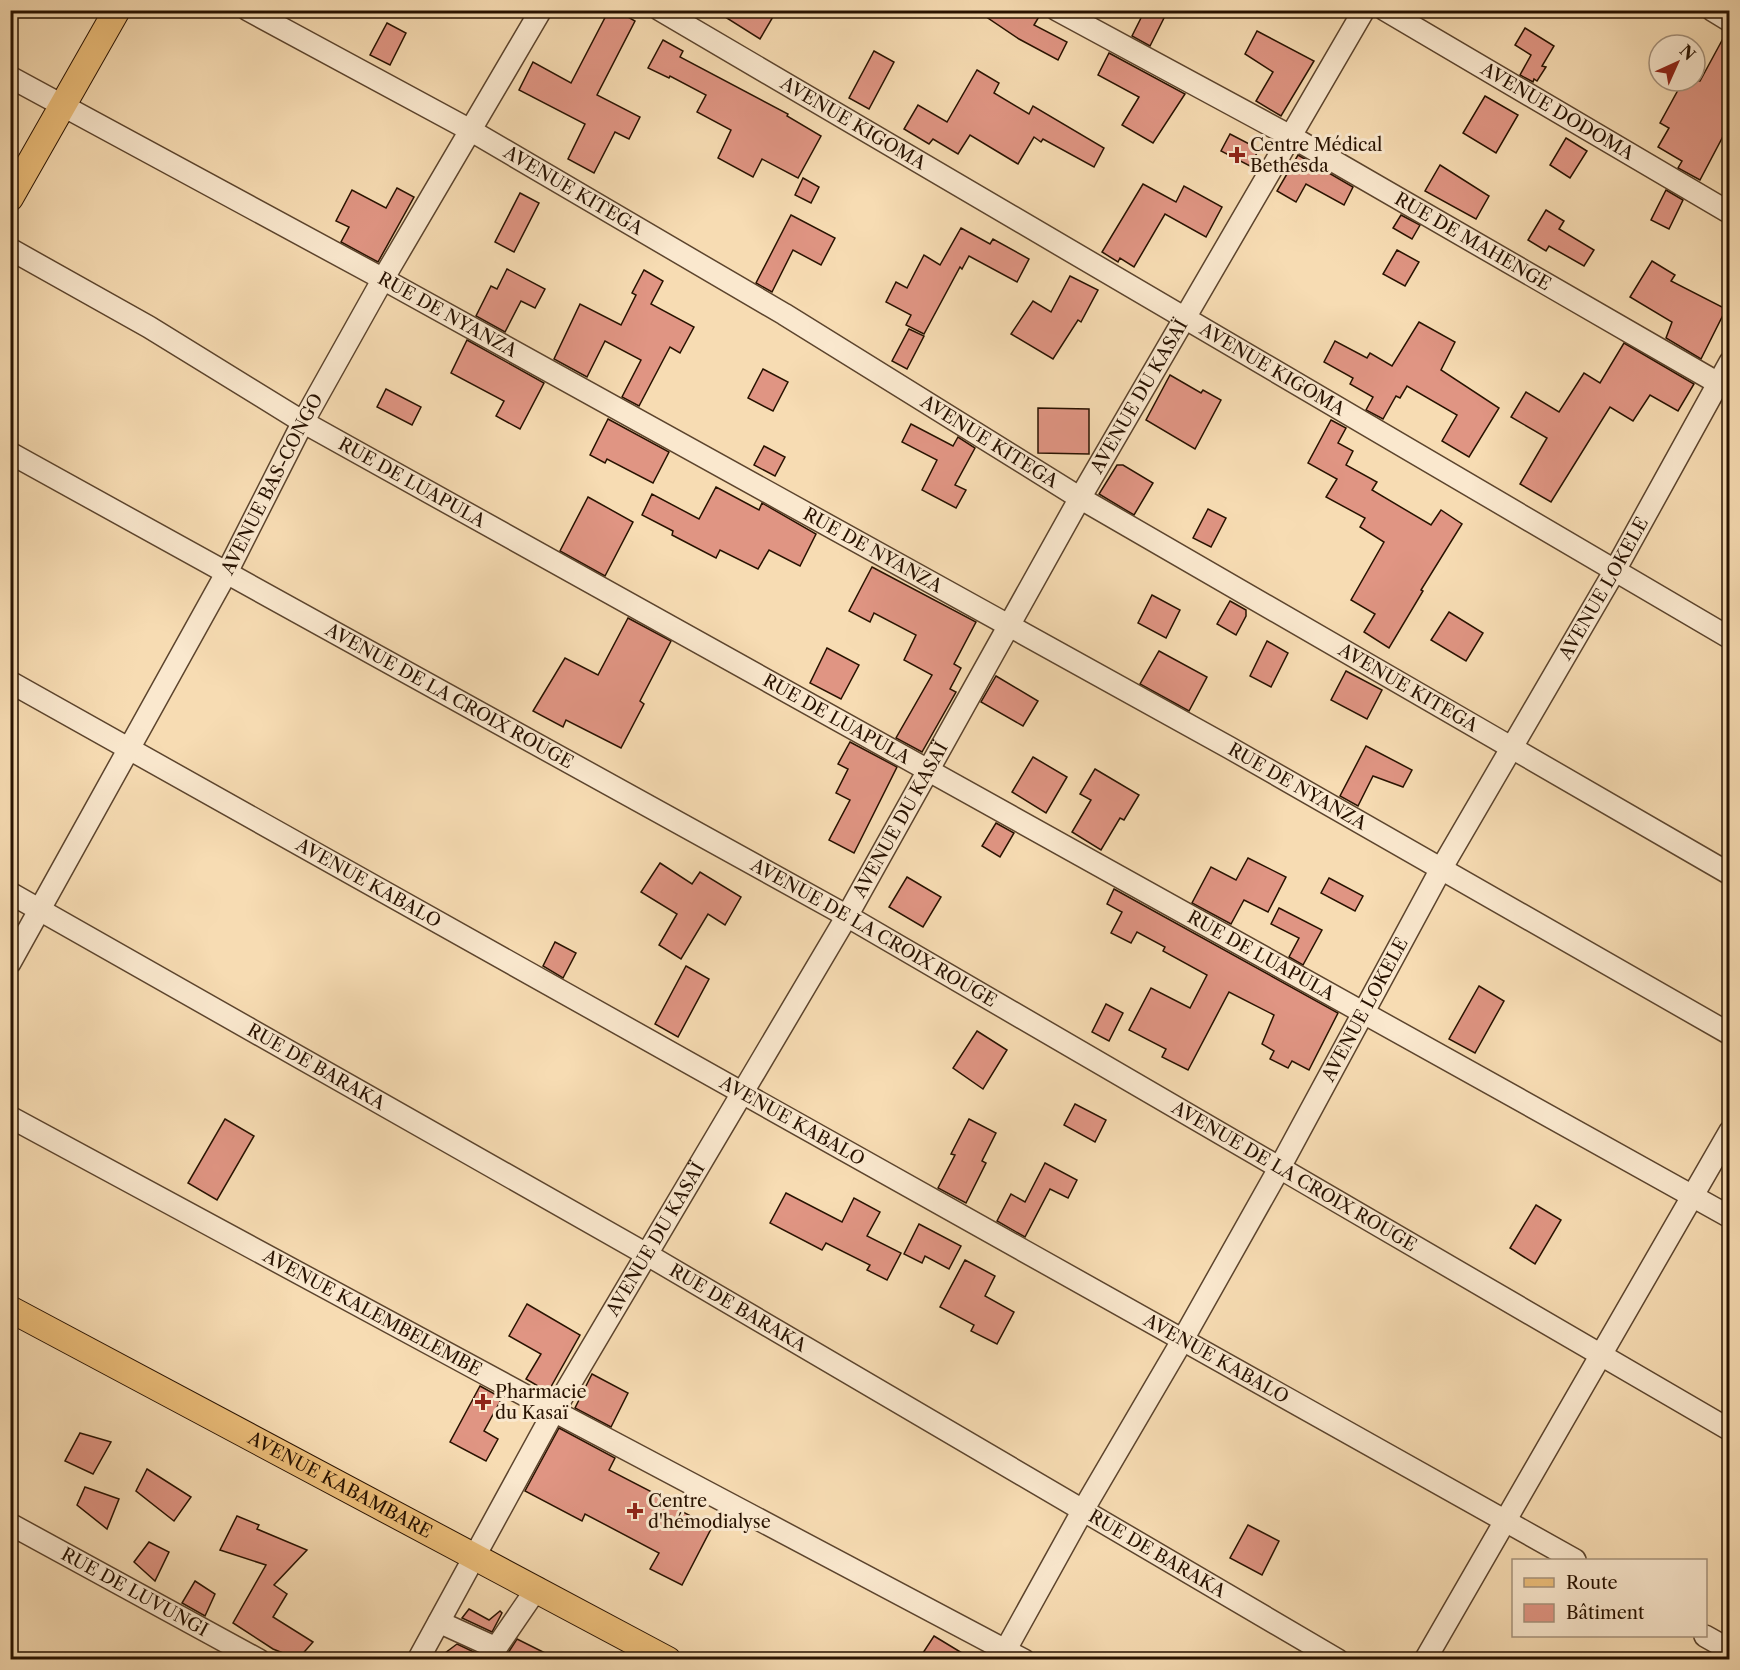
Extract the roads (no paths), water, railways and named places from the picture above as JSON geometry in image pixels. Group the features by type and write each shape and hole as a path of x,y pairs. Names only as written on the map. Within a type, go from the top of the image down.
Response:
{"main road":[{"path":"10,198 117,10"},
{"name":"AVENUE KABAMBARE","path":"10,1309 668,1659"}],"street":[{"name":"AVENUE KITEGA","path":"248,10 470,130 784,314 1080,498 1730,874"},
{"name":"AVENUE BAS-CONGO","path":"10,963 227,572 303,422 382,279 541,10"},
{"name":"AVENUE KIGOMA","path":"660,10 1730,638"},
{"name":"RUE DE MAHENGE","path":"1057,10 1292,137 1724,386"},
{"name":"AVENUE DU KASAÏ","path":"418,1659 554,1411 847,916 1080,498 1364,10"},
{"name":"AVENUE DODOMA","path":"1385,10 1730,213"},
{"path":"1712,10 1730,21"},
{"name":"RUE DE NYANZA","path":"10,77 382,279 1230,748 1730,1034"},
{"name":"RUE DE LUAPULA","path":"10,249 149,327 303,422 1730,1217"},
{"name":"AVENUE LOKELE","path":"1010,1656 1083,1510 1280,1167 1441,869 1511,746 1724,386 1730,362"},
{"name":"AVENUE DE LA CROIX ROUGE","path":"10,453 847,916 1730,1430"},
{"name":"AVENUE KABALO","path":"10,682 1573,1559"},
{"name":"RUE DE BARAKA","path":"10,893 646,1254 1338,1659"},
{"name":"AVENUE KALEMBELEMBE","path":"10,1117 1010,1656"},
{"path":"1425,1659 1730,1131"},
{"name":"RUE DE LUVUNGI","path":"10,1524 259,1659"},
{"path":"439,1622 496,1648 537,1588"},
{"path":"1707,1637 1730,1650"}],"place":[{"name":"Centre Médical Bethesda","path":"1237,155"},
{"name":"Pharmacie du Kasaï","path":"483,1402"},
{"name":"Centre d'hémodialyse","path":"635,1511"}]}
